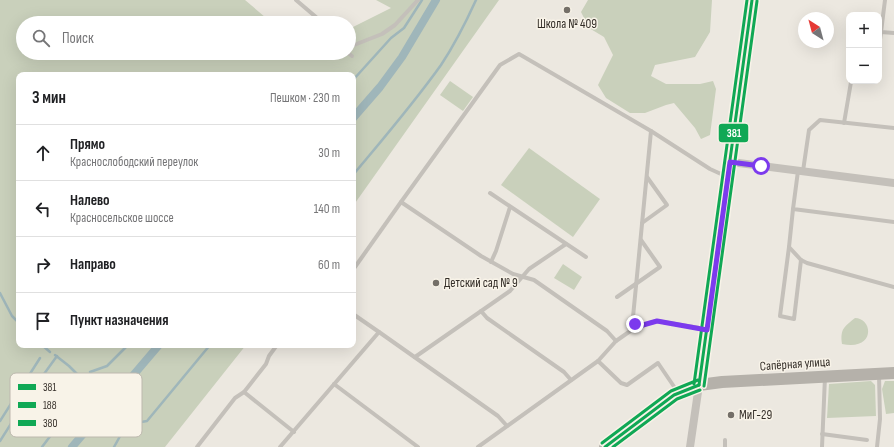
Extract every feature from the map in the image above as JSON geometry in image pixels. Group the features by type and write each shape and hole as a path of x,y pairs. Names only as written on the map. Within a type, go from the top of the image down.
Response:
{"main road":[{"path":"699,385 752,0"},
{"name":"Сапёрная улица","path":"605,447 679,393 699,385 722,382 894,373"}],"street":[{"path":"730,162 894,183"},
{"path":"690,447 699,385"}],"lane":[{"path":"296,0 315,16"},
{"path":"356,44 382,34 395,25 418,0"},
{"path":"882,24 885,0"},
{"path":"882,32 894,34"},
{"path":"356,266 500,65 519,54 714,171 728,176"},
{"path":"844,123 851,84"},
{"path":"801,260 794,319 780,316 793,209 809,130 820,120 894,128"},
{"path":"636,327 633,317 651,132"},
{"path":"642,223 667,205 647,177"},
{"path":"490,193 586,257"},
{"path":"401,202 491,262 512,274 534,280 607,331 616,341"},
{"path":"491,262 510,207"},
{"path":"793,209 894,222"},
{"path":"617,297 660,267 641,240"},
{"path":"415,357 510,291 529,269 566,244"},
{"path":"788,247 801,260 807,263 894,287"},
{"path":"481,311 487,318 564,372 571,380"},
{"path":"356,316 498,416 507,426"},
{"path":"478,447 598,361 616,341 636,327 657,321 707,330"},
{"path":"280,447 379,332"},
{"path":"197,447 235,398 244,392 247,386 266,364 269,356 275,348"},
{"path":"598,361 621,383 627,385 658,363 679,393"},
{"path":"877,447 880,419 879,374"},
{"path":"822,447 825,376"},
{"path":"334,384 418,447"},
{"path":"244,392 294,432"},
{"path":"822,434 867,440"},
{"path":"725,447 726,440"}],"green space":[{"path":"0,0 245,0 264,16 16,16 16,60 356,60 356,26 391,8 376,0 499,0 356,202 356,72 16,72 16,348 244,348 165,447 0,447"},
{"path":"588,0 712,0 710,32 695,57 655,65 651,76 666,84 700,84 713,81 716,89 710,135 701,139 695,128 674,103 645,113 630,113 606,98 598,85 613,55 604,37 589,28 581,12"},
{"path":"450,81 473,97 463,111 440,95"},
{"path":"529,148 600,199 573,237 501,185"},
{"path":"563,264 582,277 574,290 554,278"},
{"path":"855,318 861,319 868,328 866,339 861,343 853,345 842,344 842,332"},
{"path":"871,381 875,385 876,416 827,418 829,384"},
{"path":"885,381 894,381 894,413 886,414 882,389"}],"waterway":[{"path":"356,77 391,38 404,28 422,0"},
{"path":"356,115 380,87 402,57 436,0"},
{"path":"356,171 409,107 441,65 460,33 476,0"},
{"path":"0,293 12,316 16,320"},
{"path":"45,348 50,352"},
{"path":"90,372 107,366 125,348"},
{"path":"135,373 156,348"},
{"path":"142,422 147,421 208,348"},
{"path":"55,355 76,373"},
{"path":"45,373 57,356"},
{"path":"30,373 40,358"},
{"path":"0,421 10,405"},
{"path":"0,441 10,425"},
{"path":"42,447 50,437"},
{"path":"72,447 81,437"},
{"path":"114,447 120,437"}],"transit line":[{"name":"380","path":"694,384 747,0"},
{"name":"381","path":"699,385 752,0"},
{"name":"188","path":"704,386 757,1"},
{"name":"380","path":"602,443 671,391 698,380"},
{"name":"381","path":"605,447 674,395 699,385"},
{"name":"188","path":"613,447 677,399 700,390"}],"place":[{"name":"Школа № 409","path":"567,10"},
{"name":"Детский сад № 9","path":"436,283"},
{"name":"МиГ-29","path":"731,415"}],"route":[{"path":"635,324 636,327 657,321 707,330 730,162 761,166"}]}
